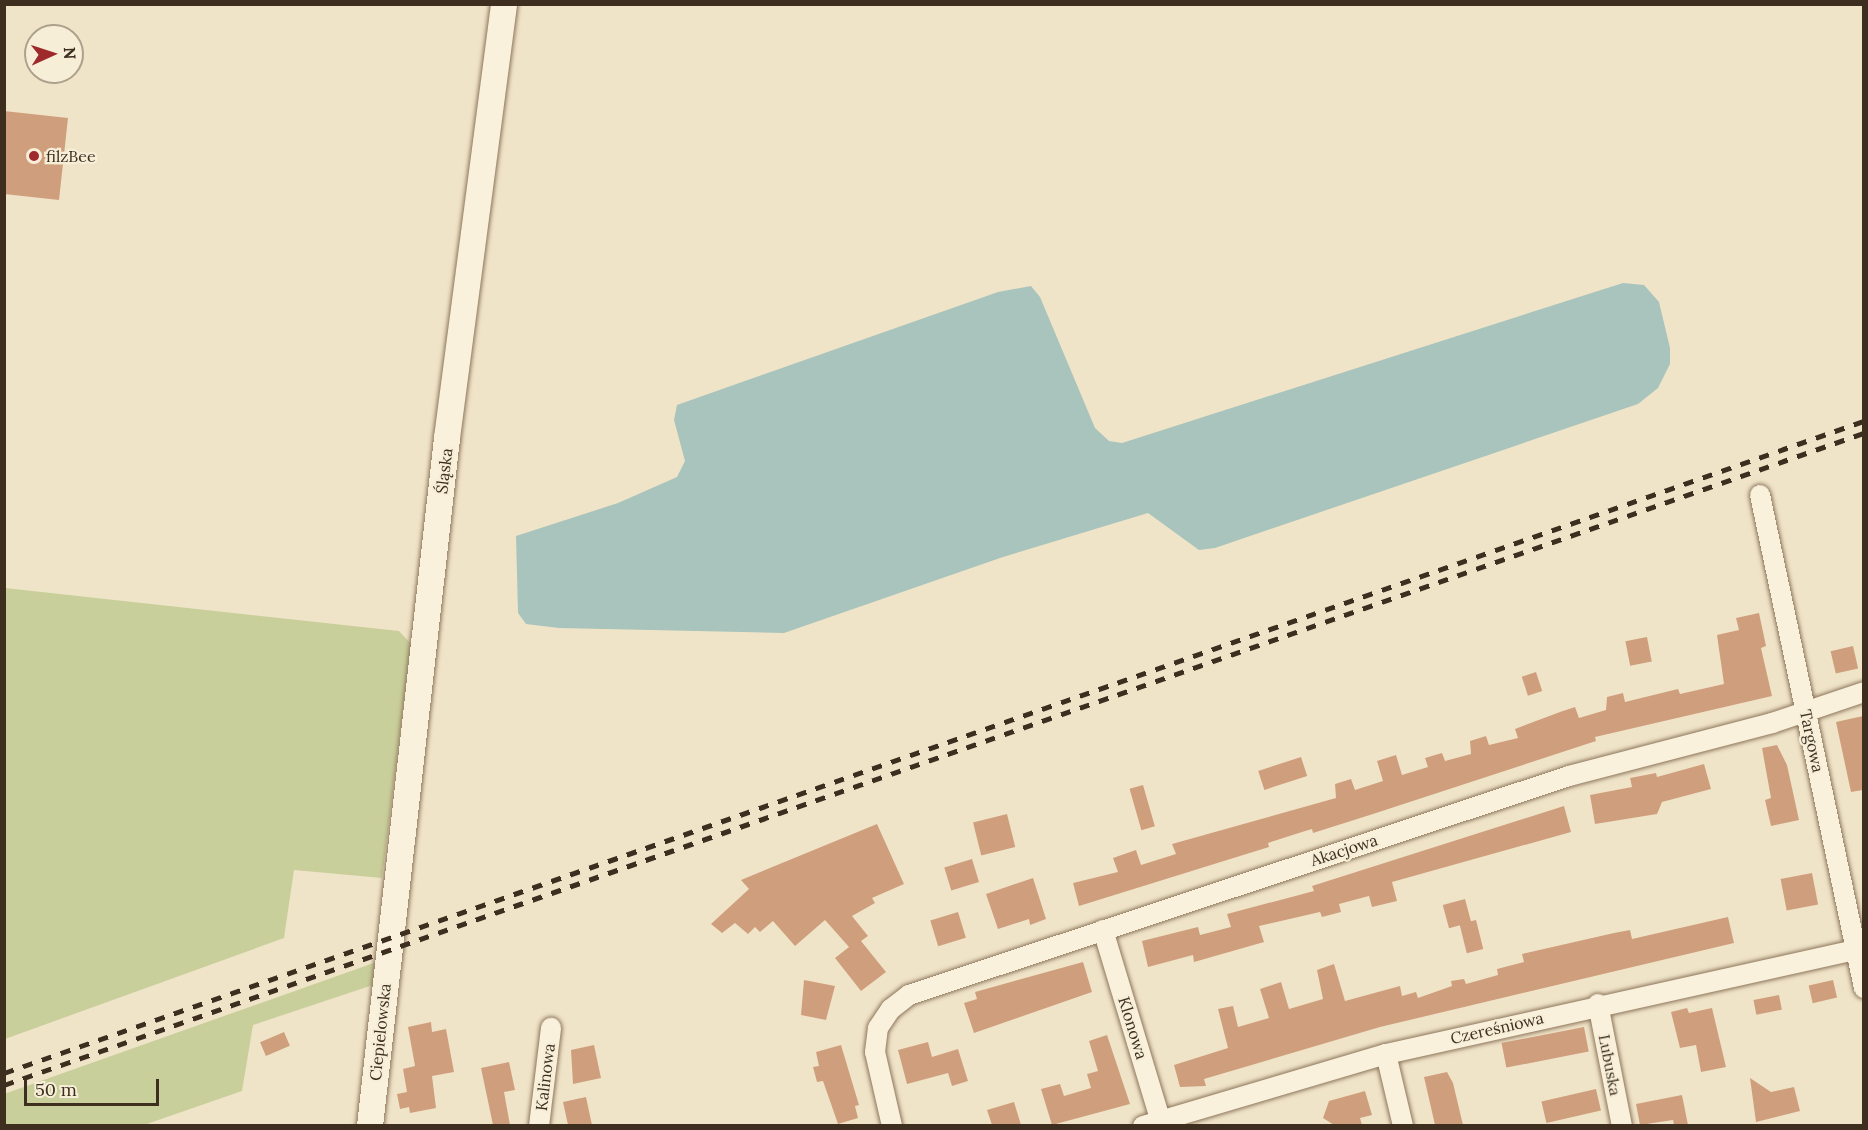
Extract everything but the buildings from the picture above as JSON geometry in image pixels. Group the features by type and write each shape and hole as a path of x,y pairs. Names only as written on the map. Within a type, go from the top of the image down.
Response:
{"street":[{"name":"Śląska","path":"391,938 447,438 504,4"},
{"name":"Targowa","path":"1760,495 1805,711 1859,949 1863,988"},
{"name":"Akacjowa","path":"892,1125 875,1052 878,1028 891,1009 937,984 1569,776 1805,711 1863,692"},
{"name":"Klonowa","path":"1103,930 1155,1124"},
{"name":"Ciepielowska","path":"370,1125 391,938"},
{"name":"Czereśniowa","path":"1155,1124 1386,1054 1598,1004 1859,949"},
{"name":"Lubuska","path":"1598,1004 1622,1125"},
{"name":"Kalinowa","path":"539,1125 551,1028"},
{"path":"1386,1054 1403,1125"}],"green space":[{"path":"5,588 399,631 411,644 382,878 294,870 284,938 5,1039"},
{"path":"382,960 373,985 253,1025 242,1091 144,1125 5,1126 4,1094"}],"water":[{"path":"1623,283 1644,285 1659,302 1670,348 1670,364 1658,388 1638,404 1215,548 1199,550 1148,513 1003,557 784,633 559,628 526,624 518,613 516,536 618,503 677,477 685,461 674,420 677,405 998,292 1031,286 1040,297 1095,428 1109,441 1122,443"}],"railway":[{"path":"4,1073 1864,421"},
{"path":"4,1085 1864,433"}],"place":[{"name":"filzBee","path":"34,156"}]}
